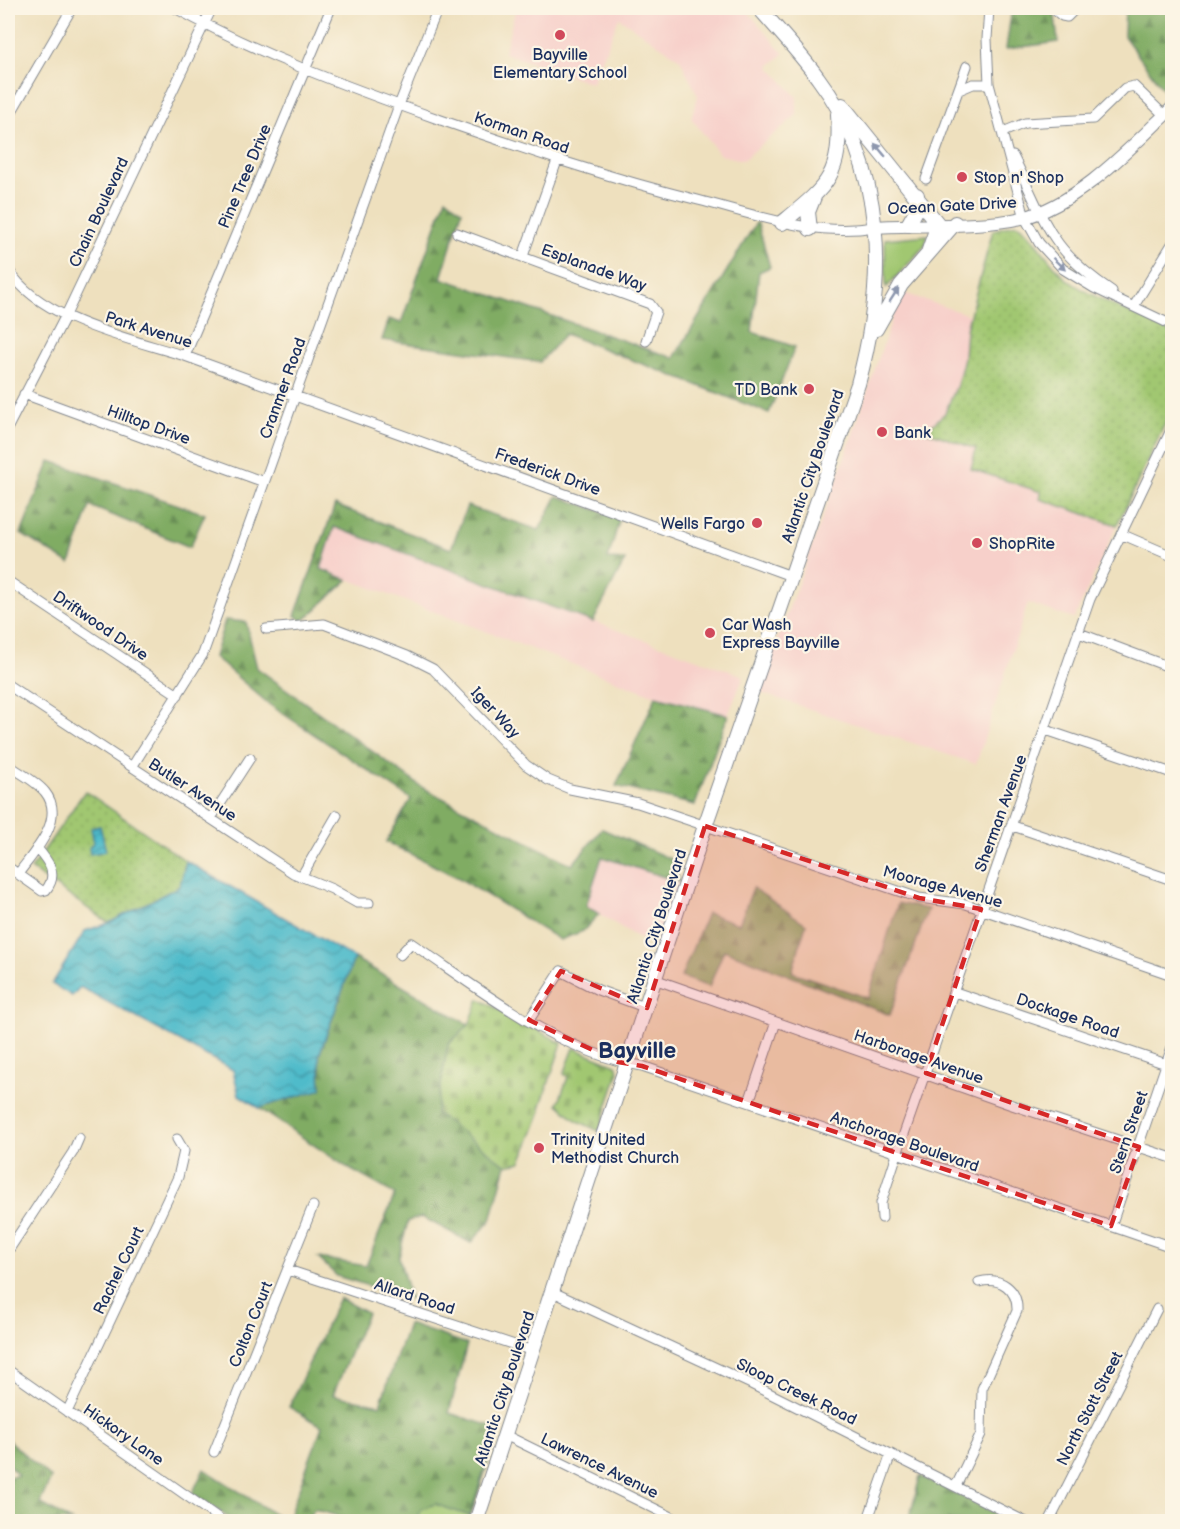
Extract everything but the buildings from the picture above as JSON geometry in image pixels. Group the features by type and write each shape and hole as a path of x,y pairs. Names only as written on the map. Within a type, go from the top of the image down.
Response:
{"highway":[{"path":"759,8 917,195 938,224 928,253"},
{"path":"819,79 854,140 870,186 875,226 876,294 870,342"},
{"path":"782,223 814,197 830,178 837,162 840,142 837,109"},
{"path":"908,225 918,207 917,195"},
{"path":"810,229 808,213 814,197"},
{"path":"870,342 892,297 954,223"},
{"name":"Atlantic City Boulevard","path":"477,1521 657,980 705,826 858,384 870,342"}],"main road":[{"name":"Ocean Gate Drive","path":"875,226 988,223 1025,218 1072,195 1168,112"}],"street":[{"path":"8,118 72,8"},
{"name":"Korman Road","path":"175,8 204,24 305,69 557,161 810,229 875,226"},
{"name":"Chain Boulevard","path":"8,427 66,315 212,8"},
{"name":"Pine Tree Drive","path":"185,356 332,8"},
{"name":"Cranmer Road","path":"132,767 203,654 399,105 438,8"},
{"path":"989,8 987,39 989,84 1025,218 1039,243 1063,269 1094,288 1173,325"},
{"path":"1052,8 1067,17 1076,8"},
{"path":"926,179 967,66"},
{"path":"959,90 973,84 989,84"},
{"path":"1003,136 1025,123 1093,119 1125,88 1134,86 1168,112"},
{"path":"1003,136 1038,212 1066,255 1095,280 1134,306"},
{"name":"Esplanade Way","path":"522,256 557,161"},
{"name":"Esplanade Way","path":"457,233 650,304 656,312 646,341"},
{"path":"1134,306 1173,244"},
{"name":"Park Avenue","path":"8,269 36,297 66,315 96,328 185,356 295,396"},
{"name":"Hilltop Drive","path":"24,394 264,482"},
{"name":"Frederick Drive","path":"295,396 791,576"},
{"name":"Sherman Avenue","path":"882,1218 881,1203 897,1154 955,992 981,909 1013,826 1090,599 1171,434"},
{"path":"1121,534 1173,556"},
{"name":"Driftwood Drive","path":"8,581 178,695"},
{"name":"Iger Way","path":"266,629 324,624 407,656 433,669 525,765 538,775 570,789 638,803 705,826"},
{"path":"1079,633 1173,668"},
{"name":"Butler Avenue","path":"8,685 301,877 332,889 357,903 369,903"},
{"path":"1046,730 1173,773"},
{"path":"210,818 250,758"},
{"path":"8,765 45,791 51,801 53,817 37,848 18,874"},
{"path":"301,877 337,814"},
{"name":"Moorage Avenue","path":"705,826 919,898 981,909 1173,975"},
{"path":"1013,826 1173,879"},
{"path":"8,867 42,891 49,888 53,874 50,864 37,848"},
{"path":"400,955 411,943 529,1020 570,1042 628,1064"},
{"path":"529,1020 561,971 598,990 647,1008"},
{"name":"Harborage Avenue","path":"657,980 1173,1158"},
{"name":"Dockage Road","path":"955,992 1170,1065"},
{"path":"749,1102 777,1022"},
{"name":"Stern Street","path":"1111,1226 1170,1065 1173,1047"},
{"name":"Anchorage Boulevard","path":"628,1064 749,1102 1173,1247"},
{"path":"8,1251 73,1152 79,1137"},
{"name":"Rachel Court","path":"67,1412 178,1177 184,1151 177,1139"},
{"name":"Colton Court","path":"214,1452 314,1206"},
{"name":"Allard Road","path":"288,1270 533,1351"},
{"path":"956,1486 981,1434 982,1389 1017,1311 1016,1299 1007,1286 991,1280 979,1281"},
{"name":"Sloop Creek Road","path":"553,1292 682,1350 1026,1521"},
{"name":"North Stott Street","path":"1049,1521 1157,1309"},
{"name":"Hickory Lane","path":"8,1370 224,1521"},
{"name":"Lawrence Avenue","path":"505,1435 670,1519 682,1521"},
{"path":"867,1521 891,1454"}],"highlighted area":[{"path":"705,826 919,898 981,909 926,1073 1139,1147 1111,1226 642,1066 618,1062 529,1020 561,971 647,1008"}],"shaded area":[{"path":"504,8 745,8 784,54 769,66 797,97 797,115 743,160 720,155 691,118 698,96 680,59 619,18 592,83 504,53 515,12"},
{"path":"901,292 969,315 964,358 957,385 945,413 926,431 976,449 971,469 1041,492 1040,499 1117,525 1074,619 1028,603 976,764 758,692 847,451"},
{"path":"333,527 744,676 728,715 656,696 321,569"},
{"path":"601,857 680,882 657,949 586,906"}],"green space":[{"path":"1012,8 1054,8 1058,42 1006,49"},
{"path":"1125,8 1172,8 1172,85 1165,92 1124,36"},
{"path":"446,198 462,211 441,278 674,358 757,221 770,267 759,272 752,332 795,347 769,413 565,334 540,362 382,340 389,319 401,323"},
{"path":"1016,224 1028,233 1069,281 1092,295 1172,333 1172,409 1117,525 1040,499 1041,492 971,469 976,449 926,431 945,413 957,385 964,358 966,330 993,230"},
{"path":"928,235 925,245 886,288 885,239"},
{"path":"50,461 205,514 190,547 90,506 70,564 21,534"},
{"path":"557,496 620,518 608,559 625,560 593,622 334,527 321,569 348,580 303,621 295,616 335,505 451,549 467,506 539,530"},
{"path":"225,620 246,622 257,668 423,788 572,865 602,829 671,859 680,882 602,857 586,906 599,914 583,931 560,940 459,878 386,842 411,799 270,705 214,657"},
{"path":"656,696 728,715 695,805 616,786"},
{"path":"85,791 186,861 180,886 109,923 31,869"},
{"path":"753,888 806,924 792,972 868,998 898,903 928,909 890,1015 724,950 709,987 681,977 707,913 739,924"},
{"path":"354,958 469,1025 448,1045 436,1113 506,1165 491,1220 471,1243 422,1217 408,1221 399,1257 410,1299 337,1276 318,1258 366,1266 395,1194 348,1168 259,1108 321,1089 319,1056"},
{"path":"479,999 562,1043 540,1108 541,1111 521,1162 506,1165 436,1113 448,1045 469,1025"},
{"path":"574,1048 616,1065 619,1071 599,1131 576,1120 558,1104 568,1077 564,1074"},
{"path":"339,1298 367,1313 333,1395 380,1405 408,1324 467,1344 449,1413 497,1428 470,1516 435,1504 421,1509 417,1521 354,1521 314,1509 306,1521 287,1521 322,1426 289,1407"},
{"path":"8,1440 51,1478 40,1503 71,1521 8,1521 8,1477 18,1475 8,1464"},
{"path":"491,1445 493,1448 469,1521 417,1522 420,1509 435,1504 470,1515"},
{"path":"204,1469 285,1521 234,1521 192,1494"},
{"path":"920,1476 995,1513 990,1521 909,1521"}],"water":[{"path":"100,826 106,851 90,854 89,848 94,842 91,828"},
{"path":"186,861 354,958 319,1055 321,1089 259,1108 239,1095 233,1070 80,987 72,996 52,984 85,931 109,923 180,886"}],"place":[{"name":"Bayville Elementary School","path":"560,35"},
{"name":"Stop n' Shop","path":"962,177"},
{"name":"TD Bank","path":"809,389"},
{"name":"Bank","path":"882,432"},
{"name":"Wells Fargo","path":"757,523"},
{"name":"ShopRite","path":"977,543"},
{"name":"Car Wash Express Bayville","path":"710,633"},
{"name":"Trinity United Methodist Church","path":"539,1148"}],"district":[{"name":"Bayville","path":"637,1050"}]}
